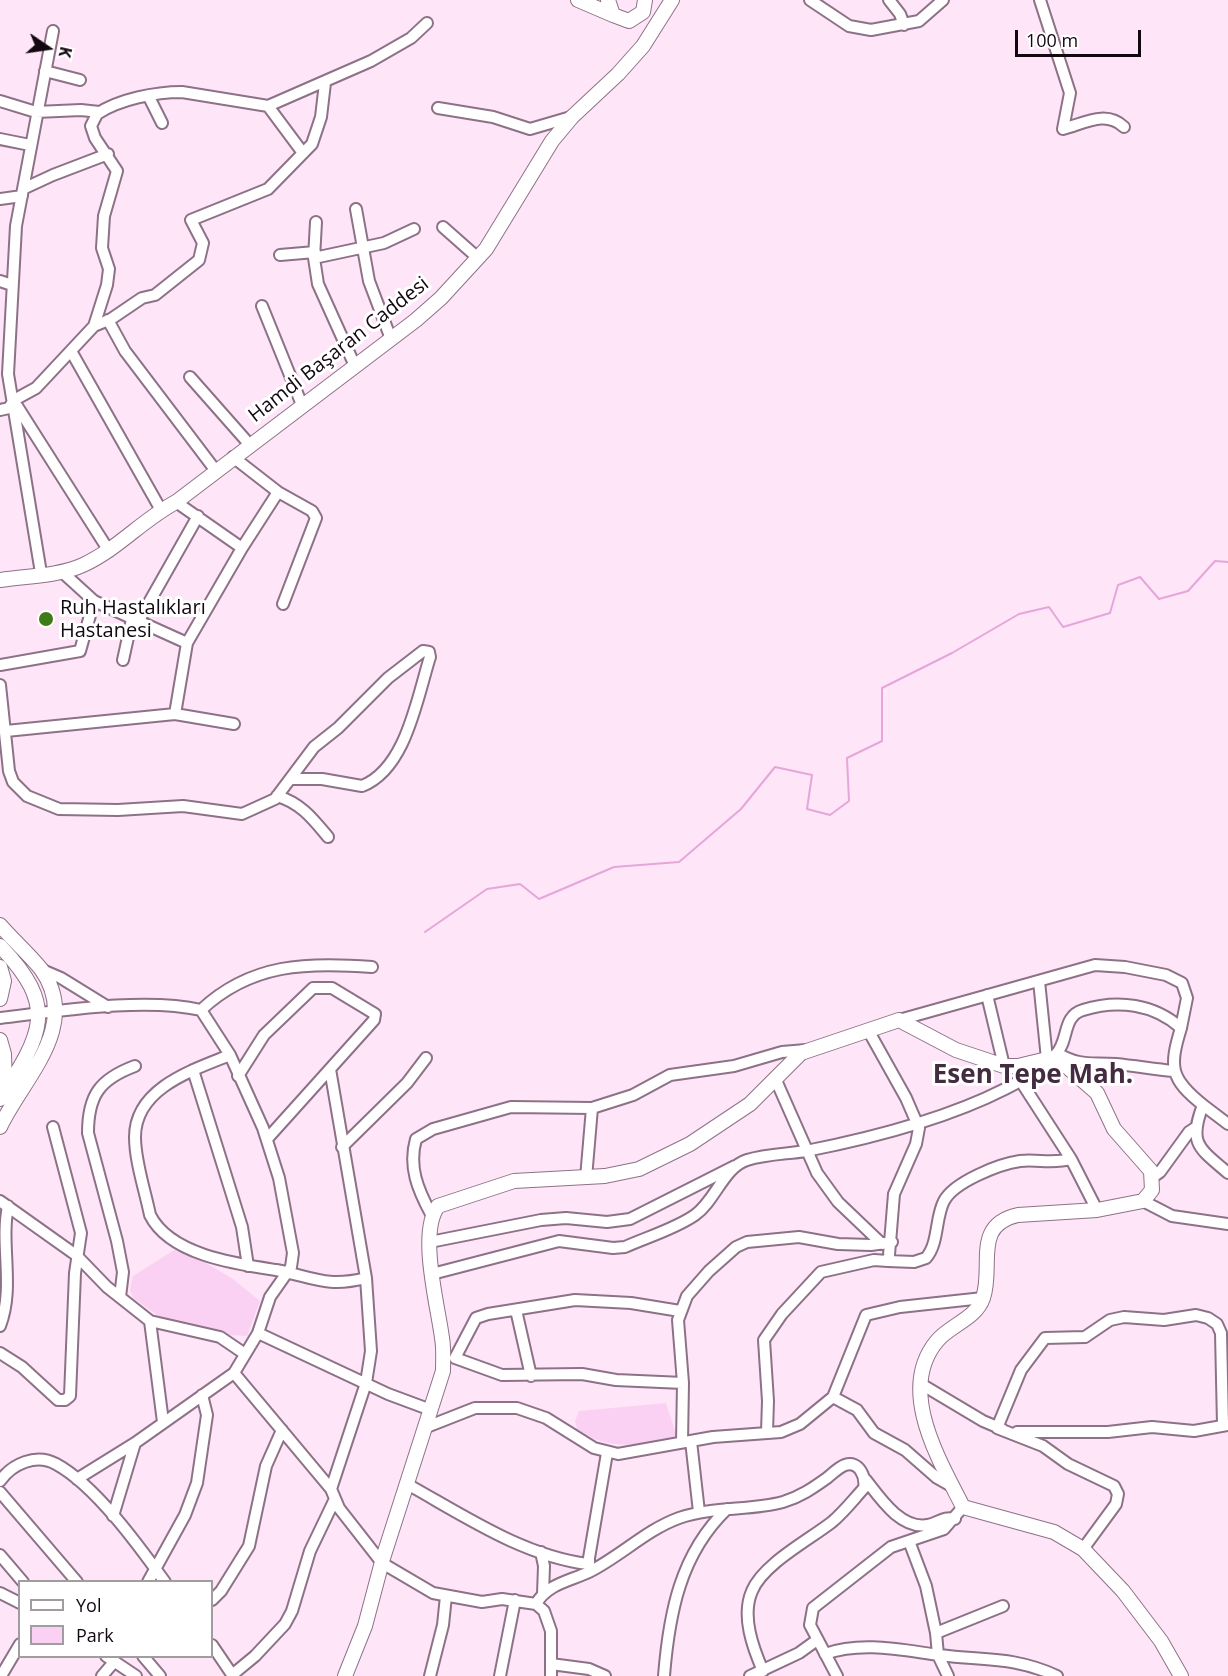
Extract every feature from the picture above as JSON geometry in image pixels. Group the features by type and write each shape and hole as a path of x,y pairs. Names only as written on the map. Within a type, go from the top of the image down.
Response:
{"street":[{"path":"578,0 629,21 639,16 647,2"},
{"path":"608,0 613,15"},
{"name":"Hamdi Başaran Caddesi","path":"0,580 80,567 109,551 160,510 176,502 391,339 441,298 478,258 552,141 572,117 618,74 643,46 672,0"},
{"path":"810,0 849,27 871,30 919,21 943,0"},
{"path":"889,0 900,14 904,25"},
{"path":"1040,0 1070,93 1063,129 1105,117 1114,118 1124,127"},
{"path":"0,101 36,112 81,110 99,112 149,97 182,92 268,106 325,83 411,38 428,23"},
{"path":"41,573 8,374 16,226 53,31"},
{"path":"45,70 80,80"},
{"path":"0,410 9,408 14,400 36,388 94,326 108,320 133,303 155,295 199,260 203,243 191,220 268,189 303,153 317,134 325,83"},
{"path":"149,97 162,123"},
{"path":"268,106 303,153"},
{"path":"438,108 493,117 530,129 572,117"},
{"path":"94,326 107,285 109,268 102,248 104,216 117,171 108,154 95,138 91,126 99,112"},
{"path":"0,139 30,145"},
{"path":"0,199 23,192 53,175 108,154"},
{"path":"356,209 369,281 391,339"},
{"path":"316,222 315,255 324,299 355,366"},
{"path":"443,227 478,258"},
{"path":"280,255 315,255 364,247 384,243 414,229"},
{"path":"0,281 12,285"},
{"path":"262,306 302,405"},
{"path":"108,320 125,351 216,471"},
{"path":"71,351 160,510"},
{"path":"190,377 250,445"},
{"path":"14,400 109,551"},
{"path":"233,458 278,492 312,511 316,523 284,604"},
{"path":"175,714 187,643 242,548 278,492"},
{"path":"176,502 242,548"},
{"path":"123,660 135,620 198,516"},
{"path":"61,571 94,601 187,643"},
{"path":"0,665 80,651 94,601"},
{"path":"0,685 9,771 13,782 27,796 59,809 118,810 183,806 242,814 277,796 290,778 314,747 338,728 388,678 423,651 429,652 430,657 401,749 382,774 362,786 322,779 290,778"},
{"path":"6,730 175,714 234,724"},
{"path":"277,796 292,800 304,809 328,837"},
{"path":"0,925 40,969 52,992 55,1010 49,1044 0,1127"},
{"path":"0,946 34,988 39,1012 35,1036 3,1095"},
{"path":"201,1010 219,994 242,980 302,964 372,967"},
{"path":"432,1214 418,1190 412,1153 416,1139 433,1129 511,1107 592,1108 633,1095 670,1076 734,1066 782,1052 808,1049 899,1020 1039,981 1068,970 1095,965 1125,967 1175,978 1186,990 1187,998 1174,1055 1173,1071 1179,1083 1228,1125"},
{"path":"0,967 4,981 0,999"},
{"path":"40,969 61,978 108,1007"},
{"path":"1039,981 1052,1056 1097,1094 1114,1129 1147,1165 1153,1177 1152,1190 1143,1202"},
{"path":"238,1076 264,1035 308,990 318,986 332,988 372,1010 375,1014 374,1020 267,1139"},
{"path":"987,996 1004,1066"},
{"path":"430,1242 541,1220 566,1218 607,1222 630,1219 747,1160 806,1151 917,1122 1004,1090 1042,1067 1052,1056 1070,1020 1080,1011 1089,1008 1127,1004 1141,1006 1166,1016 1181,1028"},
{"path":"0,1018 55,1010 108,1007 182,1006 201,1010 231,1055 238,1076 267,1139 279,1178 293,1253 293,1263 270,1297 258,1333 234,1373 135,1443 77,1479"},
{"path":"899,1020 956,1050 1004,1066 1018,1066 1052,1056 1091,1065 1111,1064 1173,1071"},
{"path":"868,1030 917,1122 916,1144 894,1194 887,1243 888,1261"},
{"path":"0,1040 4,1053 3,1095"},
{"path":"449,1358 432,1274 430,1242 432,1214 438,1206 514,1181 586,1178 639,1169 690,1144 750,1104 792,1059 808,1049"},
{"path":"231,1055 193,1070 153,1095 139,1115 135,1140 150,1215 161,1232 169,1239 219,1259 323,1282 344,1282 366,1278"},
{"path":"342,1147 407,1083 426,1058"},
{"path":"120,1296 123,1272 88,1132 88,1114 100,1087 115,1074 135,1066"},
{"path":"330,1069 366,1278 370,1351 366,1383 331,1489"},
{"path":"193,1070 242,1227 248,1266"},
{"path":"775,1078 817,1173 838,1202 887,1243"},
{"path":"1020,1080 1071,1159 1097,1210"},
{"path":"1203,1105 1195,1128 1196,1139 1203,1151 1228,1173"},
{"path":"586,1178 592,1108"},
{"path":"0,1353 16,1362 58,1401 70,1396 76,1256 81,1233 53,1128"},
{"path":"1153,1177 1160,1172 1189,1132 1195,1128"},
{"path":"767,1432 768,1401 764,1340 782,1314 821,1272 874,1260 914,1262 926,1258 933,1247 938,1218 945,1198 982,1173 1022,1161 1055,1162 1071,1159"},
{"path":"432,1274 559,1241 613,1248 625,1247 695,1215 735,1167"},
{"path":"1181,1676 1161,1641 1123,1592 1083,1549 1054,1532 963,1507 925,1422 921,1384 926,1362 937,1340 948,1329 975,1311 983,1298 990,1236 1000,1222 1018,1215 1097,1210 1143,1202 1172,1216 1228,1224"},
{"path":"4,1204 76,1256 150,1321 220,1337 245,1354"},
{"path":"0,1326 6,1292 4,1204"},
{"path":"699,1512 686,1442 677,1330 680,1311 692,1290 741,1244 799,1237 838,1244 887,1243"},
{"path":"424,1428 475,1408 517,1408 546,1418 584,1443 607,1453 627,1453 686,1442 781,1432 800,1425 833,1397 866,1315 900,1306 983,1298"},
{"path":"345,1676 365,1626 424,1428 449,1358 476,1318 575,1300 631,1304 680,1311"},
{"path":"516,1310 531,1376"},
{"path":"1196,1315 1217,1324 1221,1333 1226,1425 1194,1431 1152,1427 1108,1432 1033,1433 997,1428 1021,1370 1045,1338 1085,1337 1110,1320 1124,1317 1164,1320 1196,1315"},
{"path":"150,1321 163,1422"},
{"path":"258,1333 431,1410"},
{"path":"449,1358 502,1375 582,1374 616,1380 683,1383"},
{"path":"234,1373 331,1489 334,1501 382,1563 433,1593 482,1602 515,1600 536,1604 544,1611 551,1631 551,1676"},
{"path":"921,1384 997,1428 1043,1446 1068,1464 1114,1486 1118,1494 1116,1504 1083,1549"},
{"path":"148,1580 154,1566 185,1515 197,1484 207,1415 202,1395"},
{"path":"833,1397 857,1410 873,1433 905,1450 937,1478 953,1487"},
{"path":"213,1599 221,1591 249,1546 266,1466 282,1430"},
{"path":"113,1516 135,1443"},
{"path":"589,1568 607,1453"},
{"path":"0,1481 23,1461 56,1463 77,1479 113,1516 164,1580"},
{"path":"536,1604 543,1594 553,1587 650,1532 699,1512 780,1503 799,1497 847,1464 859,1468 890,1509 913,1525 927,1526 946,1518 955,1519"},
{"path":"763,1671 754,1650 747,1613 751,1592 760,1578 834,1520 864,1488 866,1480"},
{"path":"407,1484 492,1532 589,1568"},
{"path":"0,1492 76,1580"},
{"path":"213,1647 232,1675 255,1656 285,1623 292,1611 310,1551 334,1501"},
{"path":"837,1676 810,1625 813,1608 891,1547 944,1529 963,1507"},
{"path":"664,1676 670,1617 682,1574 710,1525 727,1509"},
{"path":"909,1541 926,1586 938,1655 948,1676"},
{"path":"541,1552 544,1566 543,1594"},
{"path":"0,1554 22,1580"},
{"path":"0,1593 18,1603"},
{"path":"430,1676 443,1625 446,1596"},
{"path":"500,1676 515,1600"},
{"path":"936,1633 943,1628 1003,1606"},
{"path":"750,1676 763,1671 775,1671 817,1640"},
{"path":"1,1676 3,1661 18,1646"},
{"path":"825,1654 860,1647 1019,1661 1057,1676"},
{"path":"145,1658 160,1676"},
{"path":"102,1676 110,1659 136,1676"},
{"path":"551,1664 589,1669 605,1676"}],"green space":[{"path":"179,1247 233,1279 260,1301 247,1336 230,1335 160,1317 133,1298 130,1289 133,1276"},
{"path":"666,1403 677,1437 638,1444 613,1444 589,1436 577,1429 575,1421 579,1411"}],"waterway":[{"path":"425,932 487,889 520,884 539,899 614,867 679,862 741,809 775,767 812,775 807,809 830,815 849,801 847,758 882,741 882,688 952,653 1019,614 1049,607 1063,627 1110,613 1118,585 1140,577 1159,599 1188,591 1215,561 1228,562"}],"place":[{"name":"Ruh Hastalıkları Hastanesi","path":"46,619"}],"district":[{"name":"Esen Tepe Mah.","path":"1033,1076"}]}
